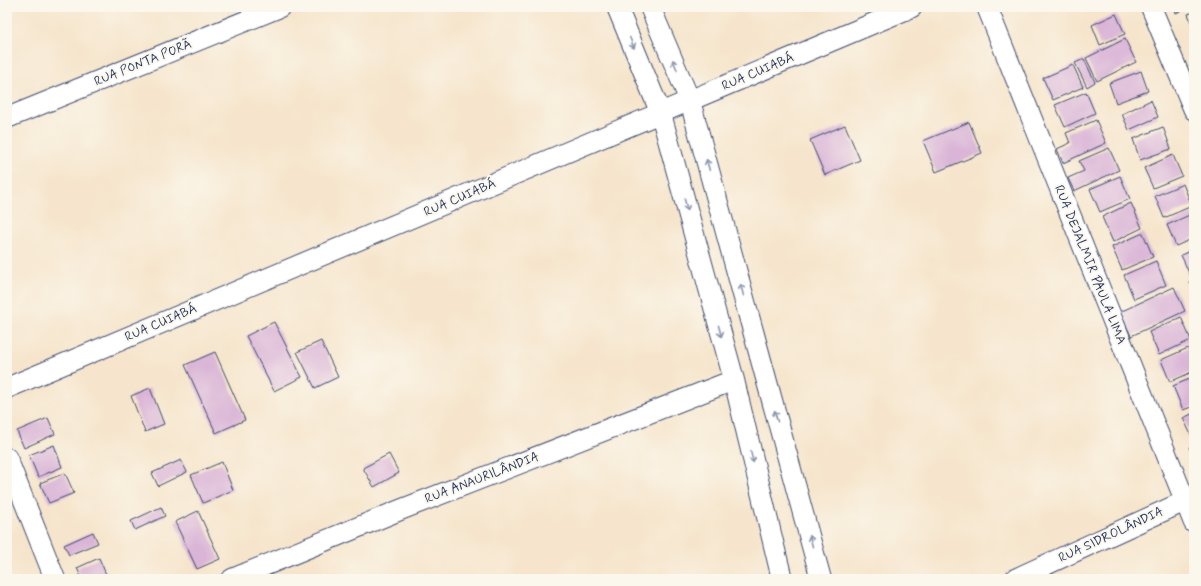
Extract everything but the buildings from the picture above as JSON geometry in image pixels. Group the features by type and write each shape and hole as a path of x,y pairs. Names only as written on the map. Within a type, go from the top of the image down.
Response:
{"street":[{"name":"RUA PONTA PORÃ","path":"7,118 280,7"},
{"path":"617,7 661,114 734,380 782,579"},
{"path":"650,7 690,101 821,579"},
{"name":"RUA CUIABÁ","path":"7,388 661,114 912,7"},
{"name":"RUA DEJALMIR PAULA LIMA","path":"987,7 1190,499 1194,523"},
{"path":"1151,7 1194,110"},
{"name":"RUA ANAURILÂNDIA","path":"232,579 400,510 734,380"},
{"path":"7,458 55,579"},
{"name":"RUA SIDROLÂNDIA","path":"1015,579 1190,499"}]}
